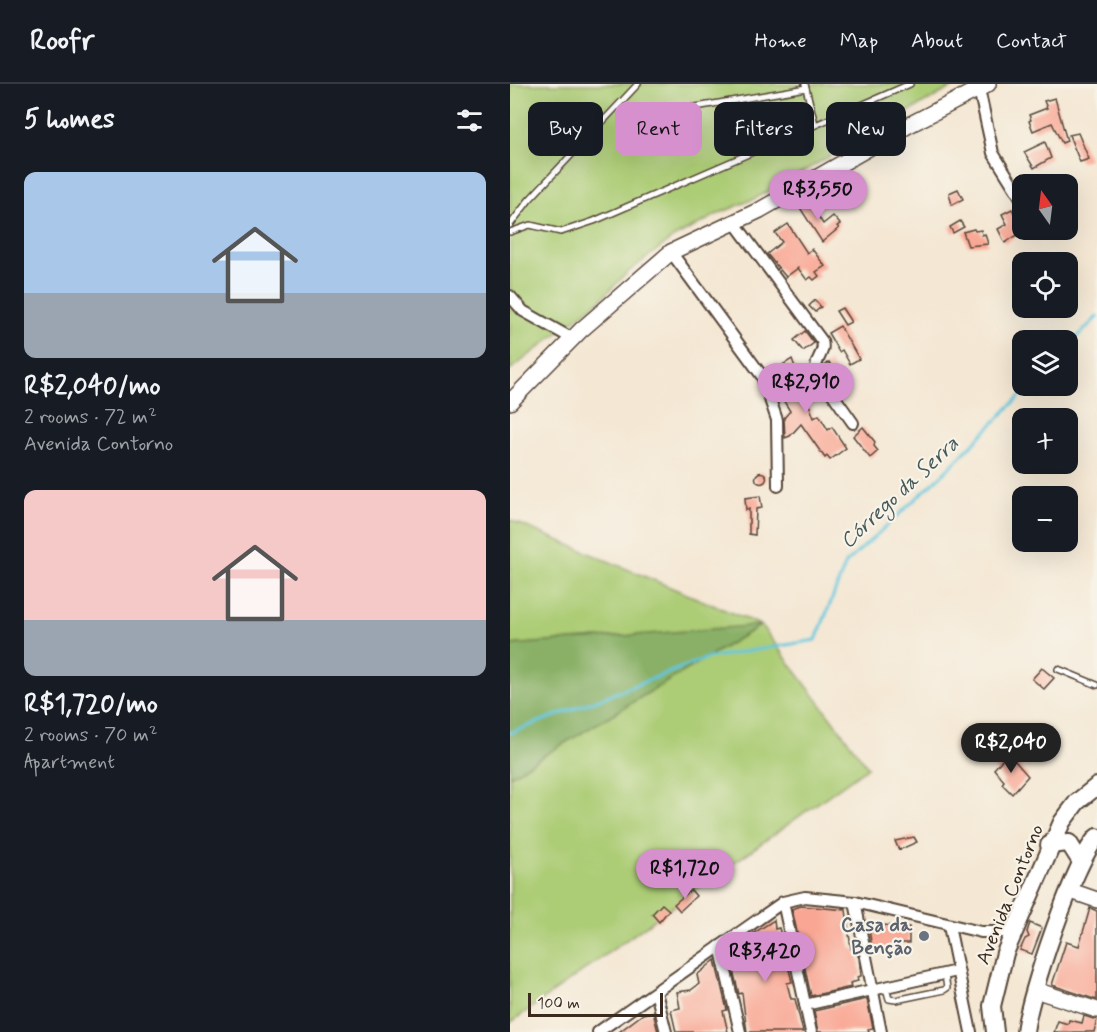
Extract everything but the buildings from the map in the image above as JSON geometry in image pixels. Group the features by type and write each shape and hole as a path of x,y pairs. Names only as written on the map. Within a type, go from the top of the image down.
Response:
{"main road":[{"name":"Avenida Contorno","path":"994,1027 995,986 1005,953 1049,845 1068,813 1097,786"},
{"path":"994,1027 1010,1031 1025,1027 1035,990 1081,861 1097,837"},
{"path":"1049,845 1069,843 1081,861"}],"street":[{"path":"510,402 573,339 671,252 734,222 983,87 993,153 1012,183"},
{"path":"734,222 822,341 823,350 816,363 818,372 853,423"},
{"path":"671,252 762,376 777,420 778,486"},
{"path":"510,296 523,311 573,339"},
{"path":"1071,891 1097,900"},
{"path":"599,1031 783,902 805,897 855,902 981,932 1003,932 1017,923"},
{"path":"783,902 811,1032"},
{"path":"855,902 881,1032"},
{"path":"949,926 971,1032"},
{"path":"981,932 995,939 1005,953"},
{"path":"720,946 740,1032"},
{"path":"805,1005 957,971"},
{"path":"1035,990 1097,1010"},
{"path":"656,992 666,1032"}],"lane":[{"path":"510,225 529,200 638,84"},
{"path":"510,232 530,225 561,232 594,221 909,84"},
{"path":"702,105 806,86 815,124"},
{"path":"1058,669 1097,685"}],"green space":[{"path":"510,84 958,84 906,113 906,102 826,102 826,156 830,156 756,198 720,213 673,238 628,272 599,301 510,370"},
{"path":"510,520 761,625 868,767 510,1023 510,776 759,626 510,645"},
{"path":"761,625 510,776 510,645"}],"waterway":[{"name":"Córrego da Serra","path":"1078,336 1097,317"},
{"name":"Córrego da Serra","path":"510,733 707,658 816,640 846,563 944,473 1020,396"}],"place":[{"name":"Casa da Benção","path":"924,936"}]}
